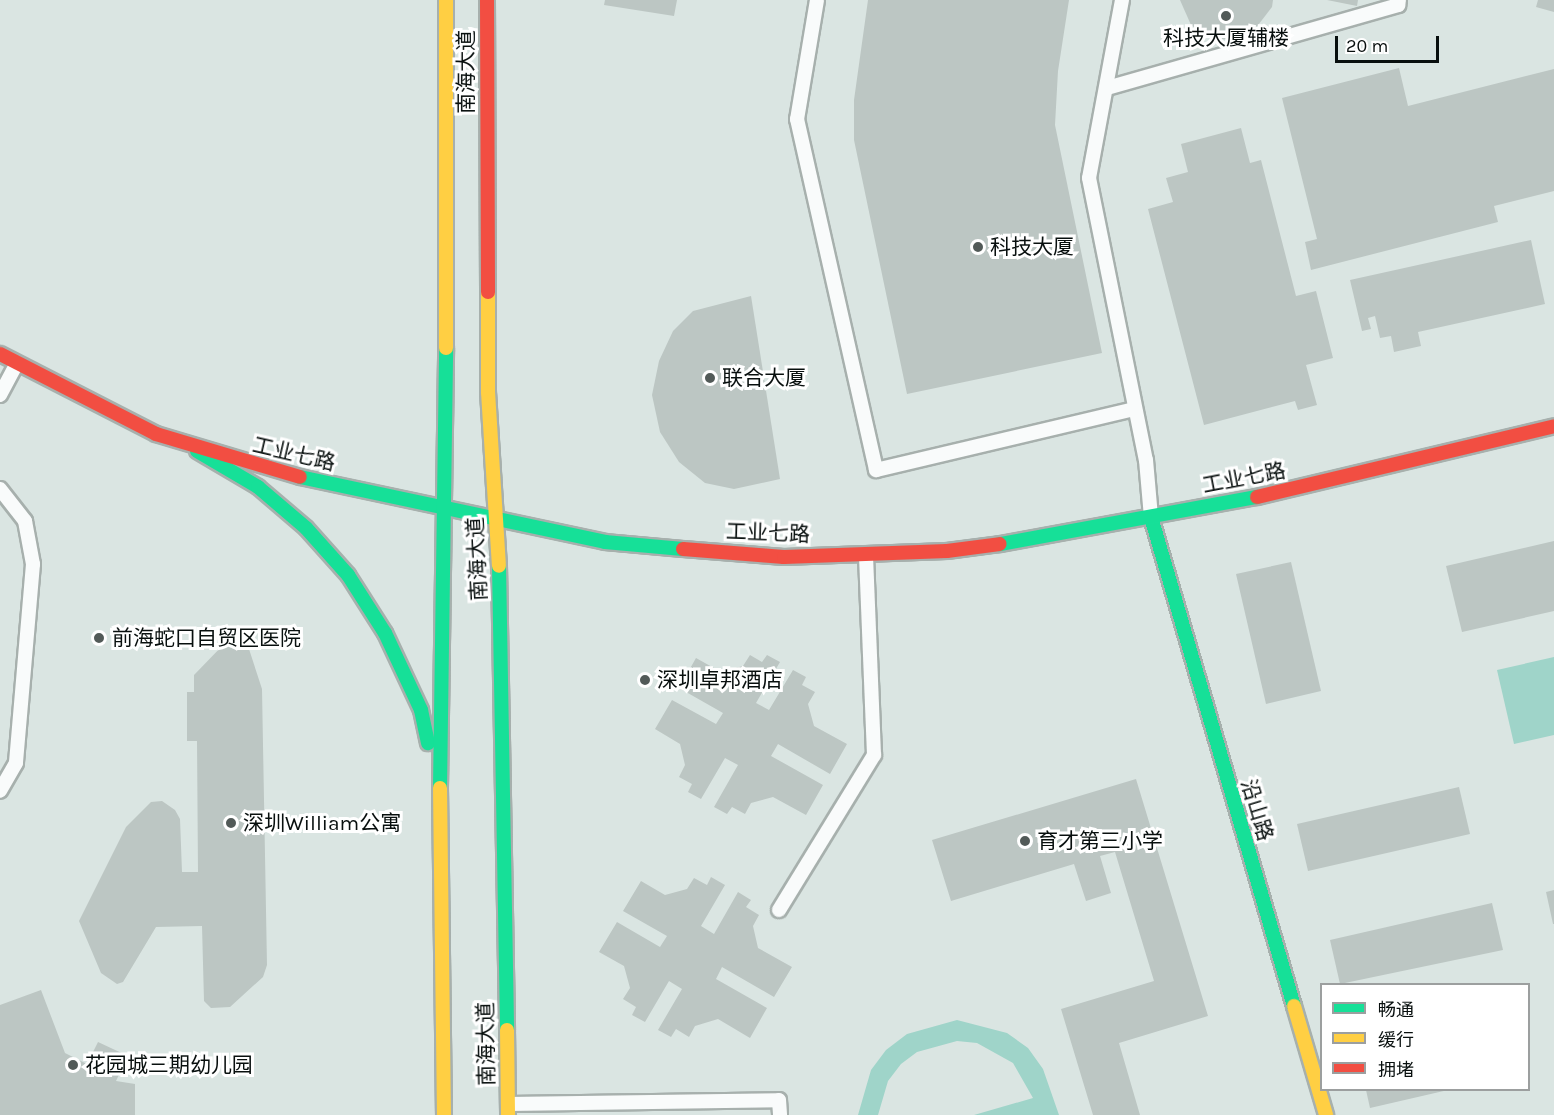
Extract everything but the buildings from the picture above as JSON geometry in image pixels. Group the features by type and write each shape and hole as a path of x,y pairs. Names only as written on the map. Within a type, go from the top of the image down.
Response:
{"main road":[{"name":"南海大道","path":"444,1115 440,794 446,0"},
{"name":"南海大道","path":"487,0 488,392 496,521 508,1110"},
{"name":"工业七路","path":"0,354 197,451 496,521 605,542 784,557 866,556 1011,543 1310,487 1554,426"},
{"path":"197,451 258,487 306,528 348,574 385,633 421,710 440,794"},
{"name":"沿山路","path":"1151,517 1326,1115"}],"lane":[{"path":"817,0 797,119 876,470 1135,409"},
{"path":"1122,0 1089,178 1135,409 1151,517"},
{"path":"1107,88 1398,5 1399,0"},
{"path":"0,395 17,363"},
{"path":"0,489 25,521 33,564 15,763 0,791"},
{"path":"779,910 874,754 866,556"},
{"path":"508,1110 779,1100 780,1115"}],"green space":[{"path":"1554,657 1554,735 1514,744 1497,670"},
{"path":"957,1020 1007,1033 1028,1048 1043,1069 1059,1115 974,1115 1033,1098 1013,1063 977,1043 957,1041 917,1052 901,1064 888,1081 878,1115 858,1115 871,1070 886,1050 907,1034"}],"traffic: fast":[{"path":"440,788 446,348"},
{"path":"197,451 258,487 306,528 348,575 385,633 421,710 428,743"},
{"path":"300,477 605,542 683,549"},
{"path":"1000,544 1257,497"},
{"path":"1151,517 1294,1006"},
{"path":"499,566 507,1030"}],"traffic: slow":[{"path":"446,0 446,348"},
{"path":"488,292 488,392 499,566"},
{"path":"440,788 444,1115"},
{"path":"1294,1006 1326,1115"},
{"path":"507,1030 508,1115"}],"traffic: jam":[{"path":"487,0 488,292"},
{"path":"0,354 156,434 300,477"},
{"path":"1257,497 1554,426"},
{"path":"683,549 784,557 947,551 1000,544"}],"place":[{"name":"科技大厦辅楼","path":"1226,16"},
{"name":"科技大厦","path":"978,247"},
{"name":"联合大厦","path":"710,378"},
{"name":"前海蛇口自贸区医院","path":"99,638"},
{"name":"深圳卓邦酒店","path":"645,680"},
{"name":"深圳William公寓","path":"231,823"},
{"name":"育才第三小学","path":"1025,841"},
{"name":"花园城三期幼儿园","path":"73,1065"}]}
